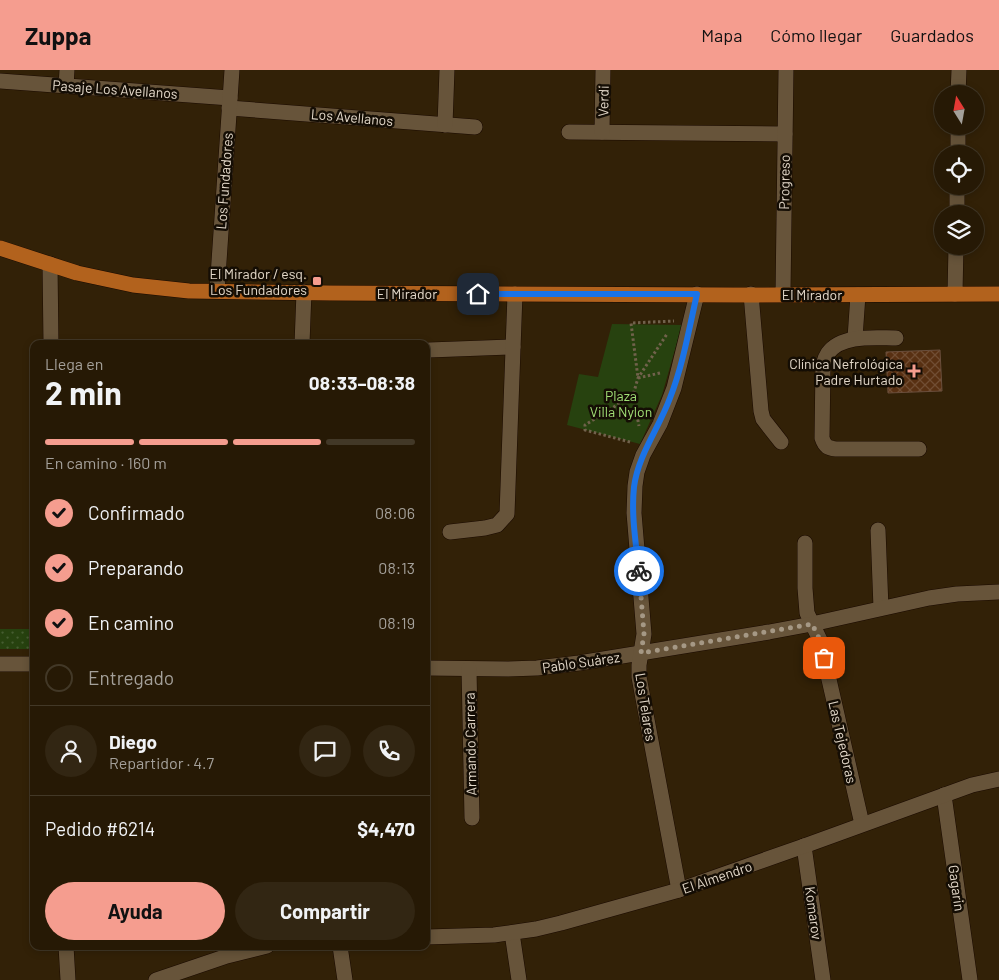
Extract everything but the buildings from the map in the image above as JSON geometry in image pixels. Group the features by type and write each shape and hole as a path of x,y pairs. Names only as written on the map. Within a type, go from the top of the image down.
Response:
{"main road":[{"name":"El Mirador","path":"0,248 77,273 134,285 161,289 217,292 999,294"}],"street":[{"path":"66,86 67,70"},
{"name":"Los Fundadores","path":"217,292 232,70"},
{"path":"445,125 447,70"},
{"name":"Verdi","path":"602,132 603,70"},
{"name":"Progreso","path":"782,294 786,70"},
{"path":"958,85 959,70"},
{"name":"Pasaje Los Avellanos","path":"0,81 230,103"},
{"name":"Los Avellanos","path":"230,103 475,127"},
{"path":"569,132 785,134"},
{"path":"955,294 956,255"},
{"path":"50,264 51,340"},
{"path":"302,340 304,292"},
{"path":"450,532 497,525 507,514 515,294"},
{"name":"Los Telares","path":"679,890 639,677 644,634 633,499 643,446 667,408 680,367 697,294"},
{"path":"751,294 761,411 763,419 780,442"},
{"path":"856,338 858,294"},
{"path":"896,338 856,338 844,342 827,354 823,364 822,438 824,445 836,450 919,448"},
{"path":"430,350 513,347"},
{"path":"878,530 881,608"},
{"name":"Las Tejedoras","path":"805,543 807,613 820,640 862,824"},
{"name":"Pablo Suárez","path":"430,668 537,668 579,663 812,624 929,598 957,594 999,592"},
{"path":"0,664 30,664"},
{"name":"Armando Carrera","path":"469,669 472,818"},
{"name":"El Almendro","path":"430,937 512,933 561,923 679,890 944,795 999,779"},
{"name":"Gagarin","path":"944,795 970,980"},
{"name":"Komarov","path":"804,846 823,980"},
{"path":"512,933 519,980"},
{"path":"66,950 68,980"},
{"path":"156,980 227,956 251,950"},
{"path":"341,950 345,980"}],"path":[{"path":"633,395 585,425 584,430 643,446 633,395 638,378 676,321 632,323 638,378"},
{"path":"638,378 680,367"}],"green space":[{"name":"Plaza Villa Nylon","path":"612,324 682,325 662,395 640,444 567,425 579,374 598,377"},
{"path":"0,629 30,629 30,649 0,649"}],"way so far":[{"path":"639,571 644,634 641,653 812,624 820,640 824,658"}],"place":[{"name":"El Mirador / esq. Los Fundadores","path":"317,281"},
{"name":"Clínica Nefrológica Padre Hurtado","path":"914,371"}],"route":[{"path":"478,294 697,294 674,388 660,424 643,455 634,486 633,499 639,571"}]}
